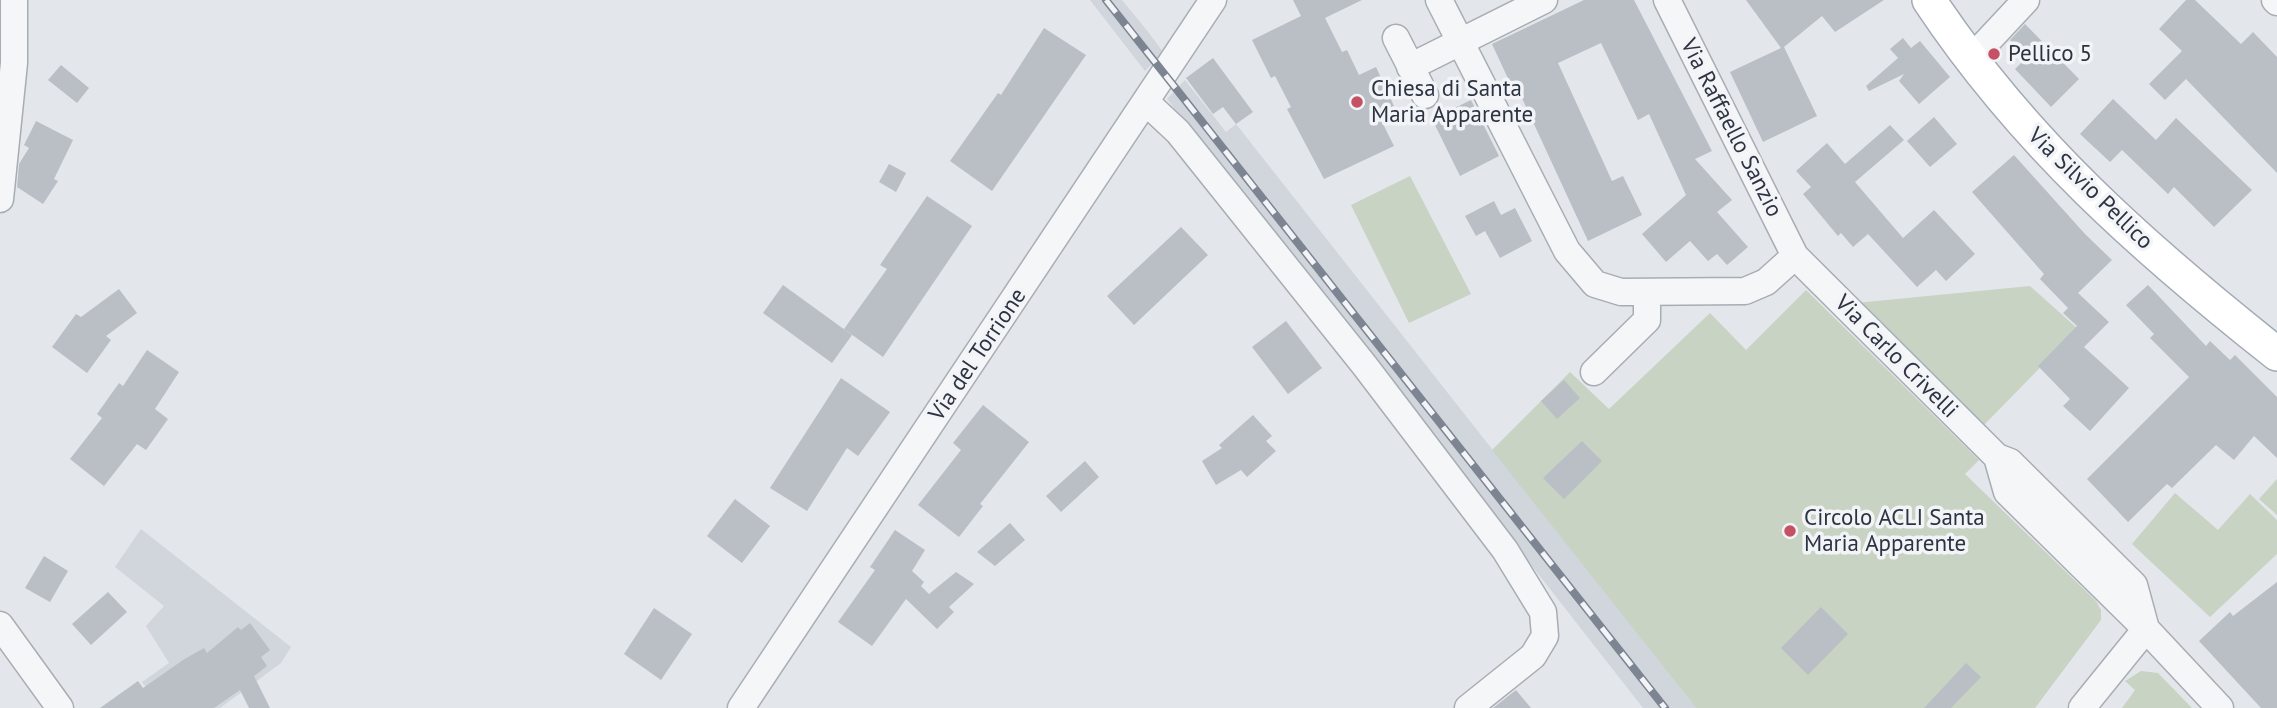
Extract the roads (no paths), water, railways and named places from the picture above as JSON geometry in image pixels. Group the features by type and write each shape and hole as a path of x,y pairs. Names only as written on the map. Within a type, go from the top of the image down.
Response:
{"main road":[{"name":"Via Silvio Pellico","path":"1928,0 1969,61 2013,113 2100,203 2182,278 2277,354"}],"street":[{"path":"0,199 13,63 14,0"},
{"name":"Via del Torrione","path":"741,708 1147,103 1213,0"},
{"path":"1438,0 1575,263 1595,284 1608,289 1647,292 1745,291 1766,282 1795,256"},
{"path":"1410,66 1544,0"},
{"name":"Via Raffaello Sanzio","path":"1667,0 1795,256"},
{"path":"1969,61 2026,0"},
{"path":"1396,37 1425,95"},
{"path":"1147,103 1178,132 1365,366 1505,550 1543,612 1545,636 1533,656 1468,708"},
{"name":"Via Carlo Crivelli","path":"1795,256 1997,457 2007,492 2146,629 2220,708"},
{"path":"1594,372 1647,320 1647,292"},
{"path":"0,625 60,708"},
{"path":"2082,708 2146,629"}],"railway":[{"path":"1106,0 1665,708"}],"place":[{"name":"Pellico 5","path":"1994,54"},
{"name":"Chiesa di Santa Maria Apparente","path":"1357,102"},
{"name":"Circolo ACLI Santa Maria Apparente","path":"1790,531"}]}
